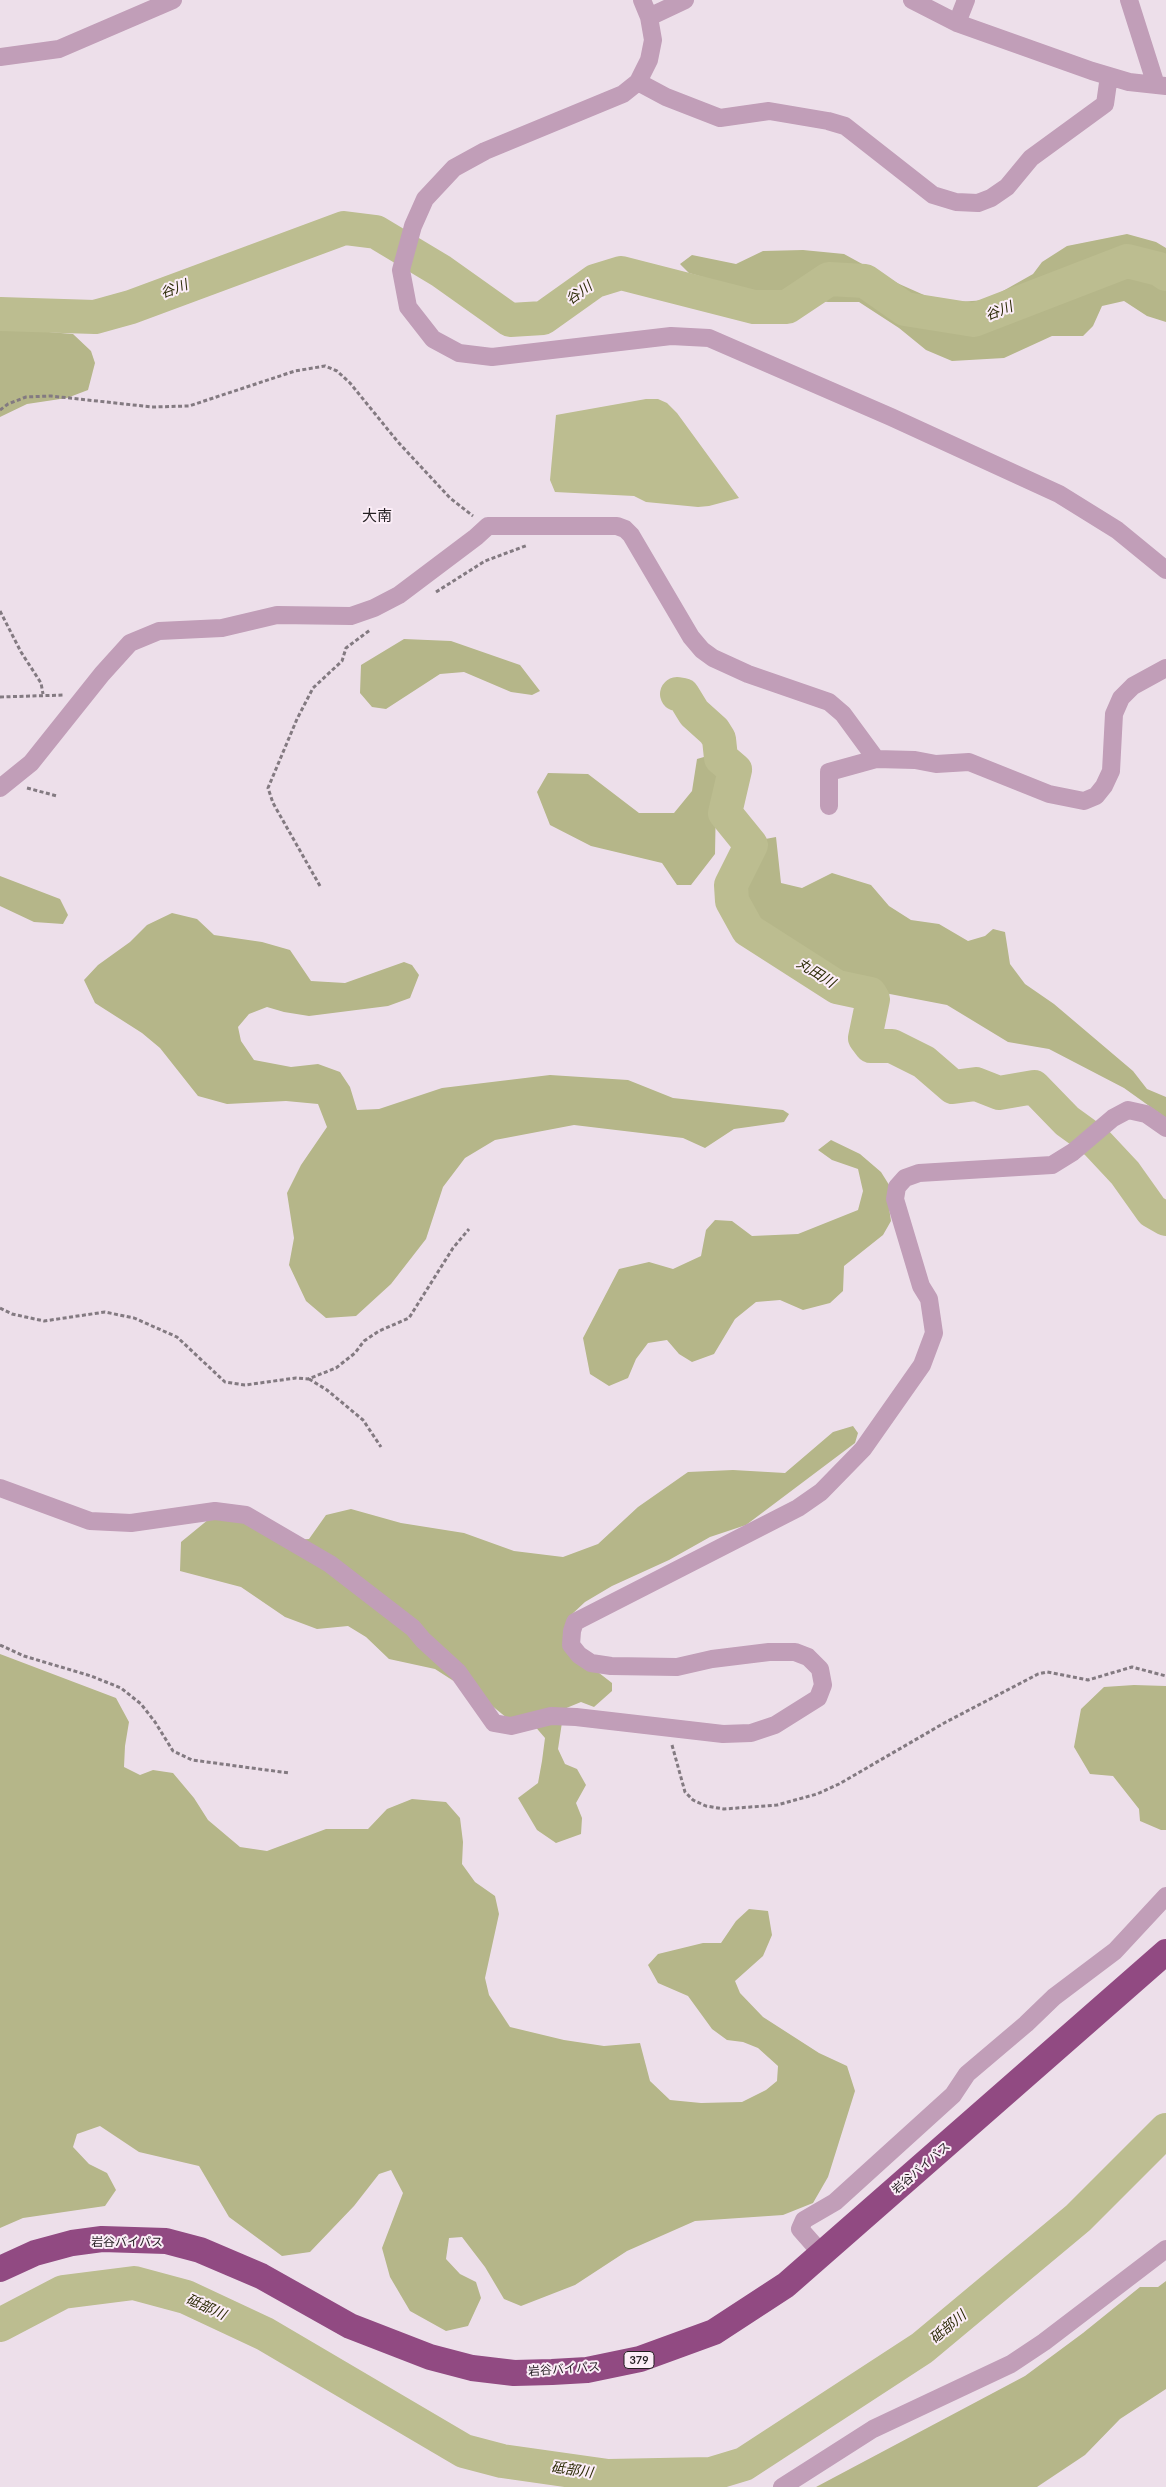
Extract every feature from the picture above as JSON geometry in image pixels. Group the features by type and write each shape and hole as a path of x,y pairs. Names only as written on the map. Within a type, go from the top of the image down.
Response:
{"highway":[{"name":"岩谷バイパス","path":"0,2269 35,2253 72,2243 102,2239 166,2241 200,2250 261,2276 350,2326 430,2357 472,2368 514,2373 587,2370 640,2359 714,2332 786,2285 1166,1952"}],"street":[{"path":"0,57 59,49 173,0"},
{"path":"642,0 649,16 653,40 649,60 638,82 623,94 608,101 484,151 454,168 424,199 413,226 401,270 408,307 433,339 459,353 492,356 672,336 709,338 891,417 1059,494 1117,530 1166,570"},
{"path":"649,16 685,0"},
{"path":"912,0 957,22 1109,76 1129,82 1161,85 1129,0"},
{"path":"957,22 966,0"},
{"path":"638,82 666,97 720,118 769,110 845,126 933,195 956,202 978,203 991,198 1007,187 1031,158 1105,104 1109,76"},
{"path":"2,787 31,763 102,674 130,643 159,631 222,628 278,615 351,616 367,611 398,594 476,537 488,526 617,526 625,529 632,534 691,636 702,650 714,658 748,674 829,702 842,714 876,758"},
{"path":"828,806 829,772 876,758 916,760 936,764 969,762 1049,794 1084,801 1096,796 1104,786 1110,771 1114,714 1121,698 1133,686 1166,668"},
{"path":"0,1488 90,1521 131,1523 215,1512 246,1515 330,1564 413,1628 423,1640 458,1672 494,1724 511,1726 551,1716 576,1717 723,1734 751,1733 775,1725 818,1698 823,1685 820,1669 808,1657 795,1652 743,1654 678,1667 590,1664 579,1656 571,1645 575,1622 798,1508 821,1492 863,1449 922,1366 934,1333 929,1299 921,1286 895,1199 897,1188 905,1178 919,1172 1052,1165 1091,1137 1113,1118 1128,1110 1146,1114 1166,1128"},
{"path":"822,2254 800,2229 804,2220 835,2202 953,2095 967,2074 1026,2024 1054,1997 1115,1951 1166,1896"},
{"path":"782,2487 873,2429 1012,2364 1044,2342 1166,2249"}],"path":[{"path":"0,410 26,396 51,396 152,408 189,406 296,371 325,366 337,371 350,383 398,442 450,498 470,515 488,526"},
{"path":"428,598 485,561 534,543"},
{"path":"0,611 21,652 41,683 43,694 0,697"},
{"path":"320,886 273,803 268,788 297,719 313,688 342,661 346,648 375,628"},
{"path":"2,787 25,788 57,796"},
{"path":"0,1308 12,1314 44,1321 105,1312 134,1318 177,1337 215,1375 225,1382 245,1385 308,1378 336,1368 355,1353 364,1341 378,1331 410,1318 453,1248 470,1229"},
{"path":"308,1378 327,1390 362,1420 381,1447"},
{"path":"0,1645 24,1656 91,1676 121,1688 146,1710 173,1751 192,1760 288,1773"},
{"path":"661,1728 674,1749 685,1792 693,1800 706,1806 724,1809 776,1805 817,1794 839,1784 946,1722 1038,1674 1047,1672 1088,1680 1132,1667 1166,1676"}],"shaded area":[{"path":"1127,234 1156,242 1166,248 1166,322 1147,316 1124,301 1102,306 1093,326 1083,336 1052,336 1004,358 952,361 926,350 899,328 859,302 828,302 762,294 689,273 680,264 692,255 736,264 763,251 803,250 844,254 897,283 942,303 987,300 1033,274 1042,262 1067,246"},
{"path":"0,328 73,334 91,351 95,363 88,390 67,398 27,404 0,417"},
{"path":"646,399 658,399 667,403 677,413 739,498 698,507 646,502 634,496 555,492 550,480 556,415"},
{"path":"404,639 451,641 520,665 540,691 532,695 511,692 464,672 440,674 386,709 372,707 360,693 361,665"},
{"path":"714,754 722,776 721,792 716,799 715,854 691,885 677,885 662,863 591,846 550,825 537,792 548,773 588,774 639,813 674,813 692,791 697,759"},
{"path":"776,837 781,883 802,888 832,873 871,885 889,906 911,920 939,924 968,941 985,936 993,929 1005,932 1010,964 1025,984 1054,1004 1133,1071 1147,1089 1166,1097 1166,1118 1124,1088 1049,1049 1008,1042 947,1005 843,985 789,950 762,939 740,902 737,885 748,860 760,840"},
{"path":"0,876 60,899 68,915 63,924 34,922 0,906"},
{"path":"172,913 197,919 214,935 262,942 290,950 311,981 345,983 404,962 412,965 419,975 410,998 388,1006 309,1016 267,1007 249,1014 238,1027 241,1041 254,1060 291,1067 318,1064 340,1072 350,1087 357,1110 379,1109 442,1088 550,1075 628,1080 673,1098 783,1110 789,1114 784,1122 734,1129 705,1148 683,1138 574,1125 495,1140 465,1158 443,1187 426,1239 391,1284 356,1316 326,1318 306,1301 289,1265 294,1238 287,1193 301,1165 327,1127 318,1104 286,1101 227,1104 198,1096 160,1048 142,1033 95,1003 84,980 98,965 130,942 147,925"},
{"path":"831,1140 860,1154 881,1172 891,1188 888,1201 891,1221 883,1235 844,1266 843,1291 830,1303 803,1310 780,1300 756,1302 735,1319 714,1354 692,1362 679,1354 667,1340 648,1343 636,1359 628,1378 609,1386 590,1374 583,1338 619,1269 649,1262 673,1269 701,1256 706,1230 715,1220 732,1221 752,1236 798,1234 858,1210 863,1191 858,1169 832,1160 818,1150"},
{"path":"853,1426 858,1433 855,1443 746,1525 710,1537 669,1560 612,1586 585,1602 570,1616 565,1630 594,1669 612,1683 612,1691 594,1707 581,1702 564,1709 558,1749 565,1764 577,1769 586,1785 576,1803 582,1818 581,1834 556,1843 537,1830 518,1798 538,1783 545,1738 533,1724 507,1718 491,1705 435,1669 389,1659 366,1637 348,1626 317,1629 285,1617 241,1587 180,1571 181,1542 209,1519 243,1522 293,1540 309,1539 326,1515 351,1509 401,1523 464,1533 514,1551 563,1557 598,1544 638,1507 688,1472 733,1470 785,1473 833,1432"},
{"path":"0,1654 116,1698 129,1722 124,1767 140,1775 153,1770 173,1773 194,1798 208,1820 240,1847 267,1851 326,1829 368,1829 387,1809 412,1799 446,1802 460,1818 463,1842 462,1864 475,1882 495,1896 499,1914 485,1978 489,1995 510,2027 564,2040 604,2046 640,2043 650,2081 670,2100 701,2103 742,2102 766,2090 777,2081 778,2066 758,2048 743,2042 727,2040 712,2029 688,1996 658,1983 648,1965 658,1954 703,1943 721,1943 736,1921 749,1909 768,1911 772,1935 763,1956 735,1981 740,1993 763,2017 819,2053 847,2066 855,2091 828,2177 813,2203 783,2215 695,2221 627,2251 575,2285 521,2306 504,2299 485,2267 462,2237 449,2238 446,2259 460,2274 476,2282 481,2298 468,2326 446,2331 410,2311 390,2277 382,2248 403,2193 391,2170 379,2174 354,2206 310,2252 282,2256 229,2217 199,2166 139,2152 100,2126 77,2134 73,2147 89,2164 107,2173 116,2190 105,2206 23,2218 0,2228"},
{"path":"1134,1685 1166,1686 1166,1830 1161,1830 1140,1821 1139,1809 1113,1776 1090,1774 1074,1747 1081,1709 1104,1687"},
{"path":"1166,2281 1166,2389 1120,2419 1085,2455 1037,2487 816,2487 1025,2376 1140,2287 1158,2287"}],"waterway":[{"name":"谷川","path":"0,314 95,317 131,307 344,228 376,232 441,271 510,320 543,318 595,281 621,273 754,307 787,307 829,279 865,281 905,309 974,320 1127,261 1159,269 1166,274"},
{"name":"丸田川","path":"677,694 683,695 694,713 714,731 719,739 721,758 735,770 725,813 751,845 731,885 732,901 748,930 837,987 870,994 873,999 865,1038 871,1046 892,1046 924,1062 953,1087 976,1084 999,1093 1034,1087 1067,1121 1096,1142 1125,1173 1152,1211 1166,1219"},
{"name":"砥部川","path":"0,2325 63,2292 134,2283 186,2297 265,2334 464,2451 502,2461 608,2476 711,2474 744,2464 922,2348 1078,2218 1166,2130"}],"district":[{"name":"大南","path":"377,516"}]}
